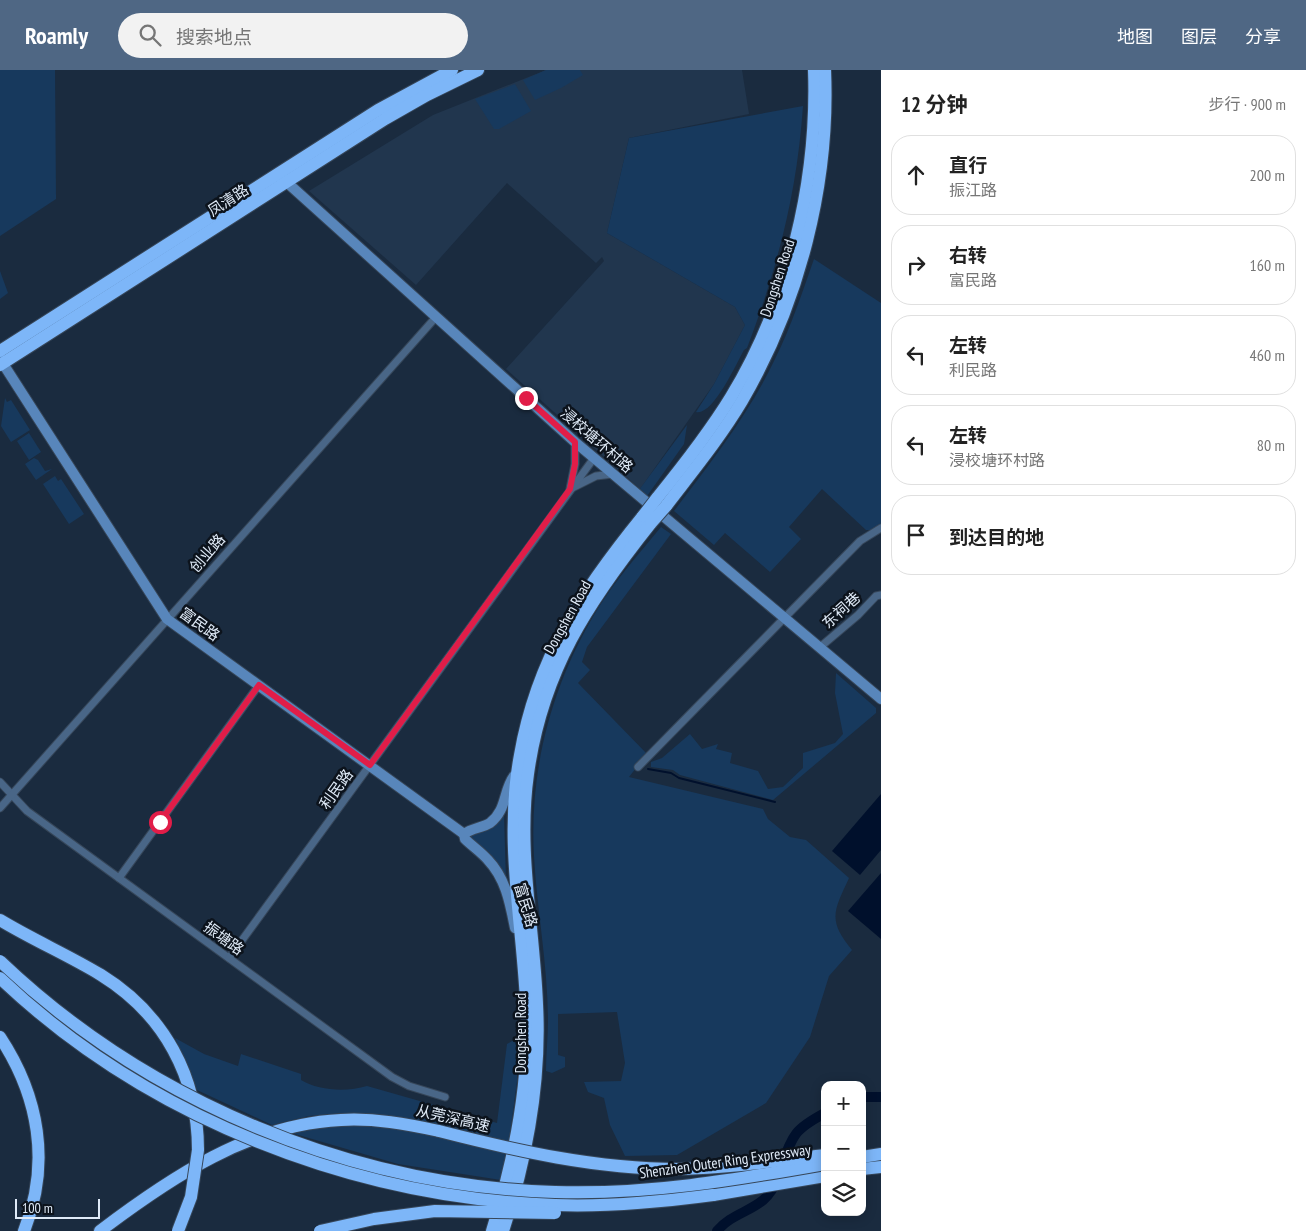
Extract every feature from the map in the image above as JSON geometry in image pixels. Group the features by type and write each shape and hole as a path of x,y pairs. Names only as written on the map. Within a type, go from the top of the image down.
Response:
{"highway":[{"name":"凤清路","path":"1,359 282,178 399,98 452,70"},
{"name":"凤清路","path":"282,178 406,107 478,70"},
{"name":"Dongshen Road","path":"814,70 819,128"},
{"name":"Dongshen Road","path":"492,1231 507,1176 524,1094 527,1022 513,849 517,771 535,696 560,633 587,588 661,502 718,417 744,374 766,328 788,263 803,204 819,128 825,70"},
{"name":"Dongshen Road","path":"503,1231 521,1165 536,1079 537,998 524,841 526,787 534,742 550,685 574,632 647,520"},
{"path":"0,920 92,970 121,989 152,1019 177,1056 193,1100 198,1150 191,1197 178,1231"},
{"name":"Shenzhen Outer Ring Expressway","path":"0,961 82,1030 174,1087 268,1132 309,1147 384,1169 495,1188 581,1192 677,1187 821,1165"},
{"name":"Shenzhen Outer Ring Expressway","path":"0,978 32,1007 86,1048 160,1094 248,1138 332,1168 418,1189 537,1204 635,1204 714,1195 821,1177"},
{"path":"0,1037 21,1073 37,1126 39,1150 38,1178 24,1231"},
{"name":"从莞深高速","path":"100,1231 148,1197 211,1158 242,1143 278,1130 316,1122 353,1119 391,1122 439,1131 555,1158 652,1168 702,1168 821,1155"},
{"path":"866,1152 881,1153"},
{"path":"866,1156 881,1153"},
{"path":"866,1169 881,1166"},
{"path":"320,1231 374,1219 423,1212 568,1213 641,1211 679,1207 714,1195"}],"street":[{"name":"浸校塘环村路","path":"282,178 575,442 881,700"},
{"name":"创业路","path":"0,808 436,317"},
{"name":"富民路","path":"1,359 167,619 464,834 465,839 488,860 502,879 521,940"},
{"name":"利民路","path":"570,489 575,464 575,442"},
{"name":"利民路","path":"229,958 594,458"},
{"name":"利民路","path":"570,489 595,476 613,474"},
{"path":"638,767 860,541 881,528"},
{"name":"东祠巷","path":"819,648 858,615 876,596 881,595"},
{"path":"119,878 259,685"},
{"path":"464,834 488,824 496,817 505,803 511,780 517,771"},
{"name":"振塘路","path":"0,782 11,796 27,810 392,1077 409,1086 445,1097"}],"shaded area":[{"path":"0,70 55,70 56,199 0,236"},
{"path":"546,70 742,70 749,114 629,138 607,233 735,307 745,325 714,384 640,489 506,369 604,261 602,257 596,263 507,183 416,285 309,191 433,115"},
{"path":"546,70 580,70 583,75 535,100 523,80"},
{"path":"515,84 531,111 499,129 494,129 475,99"},
{"path":"803,106 791,199 777,258 758,318 747,348 744,350 717,398 703,411 696,412 714,384 745,325 735,307 607,233 629,138"},
{"path":"814,259 881,303 881,524 871,530 866,530 822,489 789,527 801,539 770,572 725,533 714,545 674,511 729,437 765,379 786,335"},
{"path":"0,271 8,293 0,299"},
{"path":"5,398 7,402 11,400 30,430 11,442 1,426"},
{"path":"687,425 684,444 647,496 639,490"},
{"path":"29,433 41,452 29,460 17,441"},
{"path":"34,458 38,460 45,471 52,469 36,480 25,464"},
{"path":"55,476 58,481 61,479 84,514 69,524 43,484"},
{"path":"661,527 671,534 587,647 582,662 590,670 578,683 647,754 629,777 763,809 768,819 790,837 806,840 849,878 837,907 836,923 844,940 852,950 829,976 810,1037 766,1103 677,1155 625,1156 610,1125 604,1098 588,1092 584,1082 621,1081 625,1063 617,1012 558,1014 558,1055 565,1057 565,1067 552,1073 546,1071 548,1000 535,877 533,823 540,759 556,697 567,667 581,638 604,599"},
{"path":"836,673 876,708 876,713 773,800 680,775 673,770 651,767 651,762 662,758 690,734 702,749 718,744 716,749 732,753 730,763 758,771 768,789 783,787 803,768 803,753 835,743 843,734 835,693"},
{"path":"881,794 881,850 860,875 832,851"},
{"path":"504,815 506,881 470,837"},
{"path":"881,873 881,939 848,911"},
{"path":"175,1038 204,1054 238,1066 241,1054 301,1074 301,1080 308,1084 342,1090 367,1086 497,1123 507,1044 517,1038 517,1081 509,1142 440,1125 375,1114 342,1113 309,1116 272,1125 197,1090"},
{"path":"349,1124 402,1128 506,1153 501,1180 398,1164 295,1134 295,1131"}],"waterway":[{"path":"648,769 671,773 679,778 775,802"},
{"path":"866,1097 881,1097"},
{"path":"782,1165 796,1133 821,1115"},
{"path":"717,1231 733,1218 766,1198 777,1179"}],"route":[{"path":"160,822 259,685 370,765 570,489 575,464 575,442 526,398"}]}
